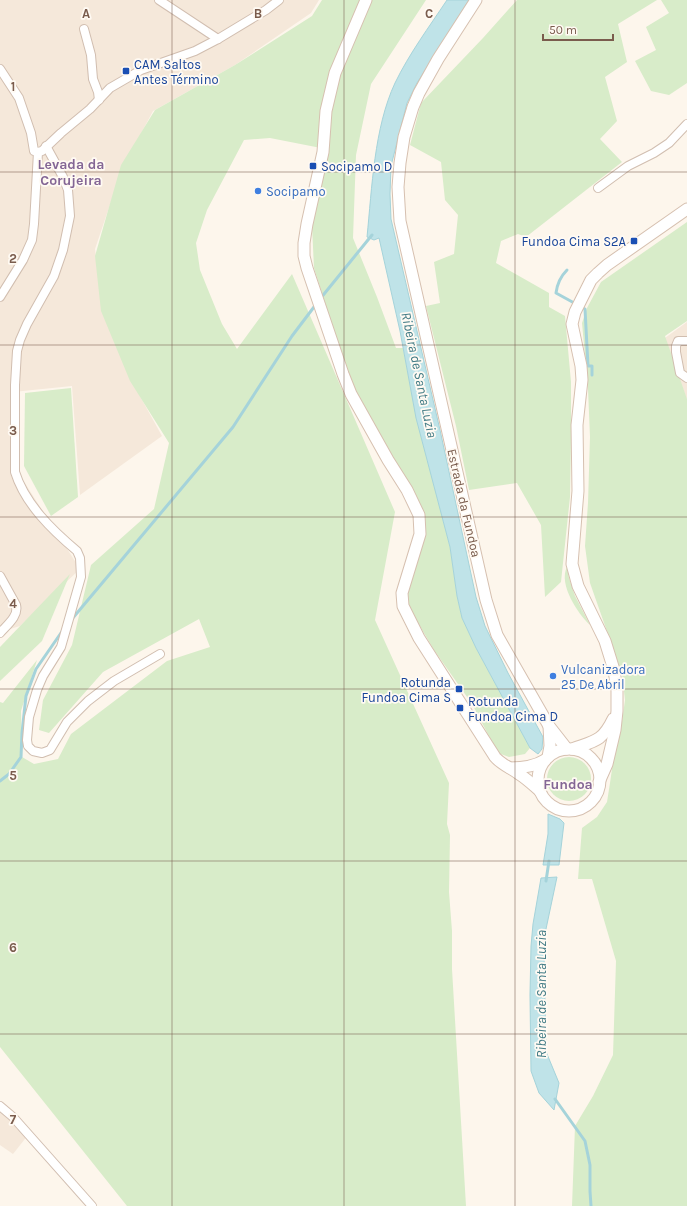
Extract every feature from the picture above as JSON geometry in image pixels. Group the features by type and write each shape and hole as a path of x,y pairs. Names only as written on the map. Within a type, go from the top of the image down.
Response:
{"main road":[{"path":"366,0 334,73 326,111 323,152 304,243 306,268 351,394 388,460 407,490 419,515 420,534 402,593 403,606 419,638 499,762 526,778 540,791 553,807 566,811 578,809 588,804 595,796 607,764 615,730 617,711 617,691 614,670 605,641 578,586 572,564 578,484 577,425 582,380 581,366 573,330 573,318 591,280 598,272 687,209"},
{"name":"Estrada da Fundoa","path":"476,0 438,59 413,107 404,138 400,163 398,187 400,221 486,600 497,635 549,726 570,749"},
{"path":"509,768 529,766 545,760 559,751 570,749 596,740 603,736 607,731 617,711"},
{"name":"Estrada da Fundoa","path":"545,760 550,746 549,726"},
{"path":"570,749 583,753 592,760 598,770 600,782"},
{"path":"540,791 538,778 545,760"}],"street":[{"path":"159,0 218,39"},
{"path":"38,152 42,151 99,100 110,88 141,70 195,50 218,39 266,10 279,0"},
{"path":"84,29 91,54 93,79 98,92 99,100"},
{"path":"0,69 19,98 31,133 34,151 38,152"},
{"path":"598,188 628,166 654,153 669,143 687,124"},
{"path":"46,146 63,177 68,190 70,216 63,250 54,276 27,324 17,351 14,460 18,483 28,500 41,516 77,551 80,558 81,577 61,647 43,676 37,690 29,717 27,740 28,746 33,751 42,753 50,750 55,740 68,722 88,701 114,681 160,654"},
{"path":"0,296 23,260 32,240 38,152"},
{"path":"687,341 678,341 676,346 680,373 687,378"},
{"path":"0,576 17,609 16,614 0,633"},
{"path":"0,1106 13,1117 92,1206"}],"shaded area":[{"path":"0,0 319,0 311,13 235,65 153,111 122,169 95,249 103,314 131,380 162,436 80,495 72,386 13,392 19,474 80,569 20,626 0,632"},
{"path":"687,322 687,400 665,338"},
{"path":"0,1104 28,1135 13,1154 0,1145"}],"green space":[{"path":"322,0 426,0 371,84 356,155 353,238 396,348 403,348 416,416 450,547 457,596 462,618 476,648 530,748 525,754 509,757 498,753 472,704 434,650 404,599 414,572 417,499 351,384 314,268 312,226 326,149 270,138 244,140 207,210 196,243 200,270 222,324 237,349 292,274 395,512 375,620 449,783 447,824 450,835 449,892 452,931 452,969 466,1206 127,1206 0,1047 0,702 3,703 37,660 21,711 22,757 34,764 58,759 71,734 167,661 210,647 199,619 103,672 49,733 39,730 43,700 72,645 91,565 154,509 169,443 130,381 101,311 95,256 121,165 155,110 235,65 312,16"},
{"path":"517,0 657,0 618,24 627,62 605,77 617,121 600,139 622,162 526,237 518,234 501,241 496,263 549,293 549,307 565,316 571,382 570,497 561,582 545,597 541,525 517,483 469,490 456,426 426,306 440,303 434,262 454,254 458,215 445,200 441,162 410,145 421,103"},
{"path":"661,0 687,0 687,83 669,95 651,91 635,61 656,50 646,27 669,13"},
{"path":"687,222 687,321 665,336 687,399 687,1206 572,1206 575,1126 593,1096 613,1055 616,961 592,879 578,879 582,828 597,817 607,802 614,755 621,729 625,700 622,674 590,583 585,546 590,437 588,389 582,323 587,308 601,282"},
{"path":"71,388 78,497 51,516 24,466 25,393"},
{"path":"567,567 575,596 590,625 580,614 567,590 565,574"},
{"path":"70,574 42,641 0,681 0,647"},
{"path":"569,757 581,761 587,767 591,779 587,791 581,797 569,801 557,797 551,791 547,779 551,767 557,761"}],"water":[{"path":"447,0 469,0 417,83 407,103 391,166 391,219 440,430 476,597 485,626 508,673 543,737 542,749 538,754 530,748 476,648 462,618 457,596 450,547 416,418 400,331 379,238 374,240 367,237 375,158 382,119 388,101 406,62"},
{"path":"548,814 560,819 564,823 559,865 543,865 548,834"},
{"path":"557,877 546,929 544,953 546,1046 547,1054 559,1083 554,1110 539,1093 531,1071 530,995 533,924 541,878"}],"waterway":[{"path":"320,299 372,235"},
{"path":"567,270 557,287 556,293 576,304"},
{"path":"72,619 233,427 292,336 317,303"},
{"path":"581,307 585,309 588,366 592,366 592,375"},
{"path":"0,781 9,774 21,757 26,696 36,669 63,630"},
{"name":"Ribeira de Santa Luzia","path":"546,881 549,861"},
{"name":"Ribeira de Santa Luzia","path":"555,1099 585,1141 590,1165 591,1206"}],"place":[{"name":"CAM Saltos Antes Término","path":"126,71"},
{"name":"Socipamo D","path":"313,166"},
{"name":"Socipamo","path":"258,191"},
{"name":"Fundoa Cima S2A","path":"634,241"},
{"name":"Vulcanizadora 25 De Abril","path":"553,676"},
{"name":"Rotunda Fundoa Cima S","path":"459,689"},
{"name":"Rotunda Fundoa Cima D","path":"460,708"}],"district":[{"name":"Levada da Corujeira","path":"71,172"},
{"name":"Fundoa","path":"568,784"}]}
